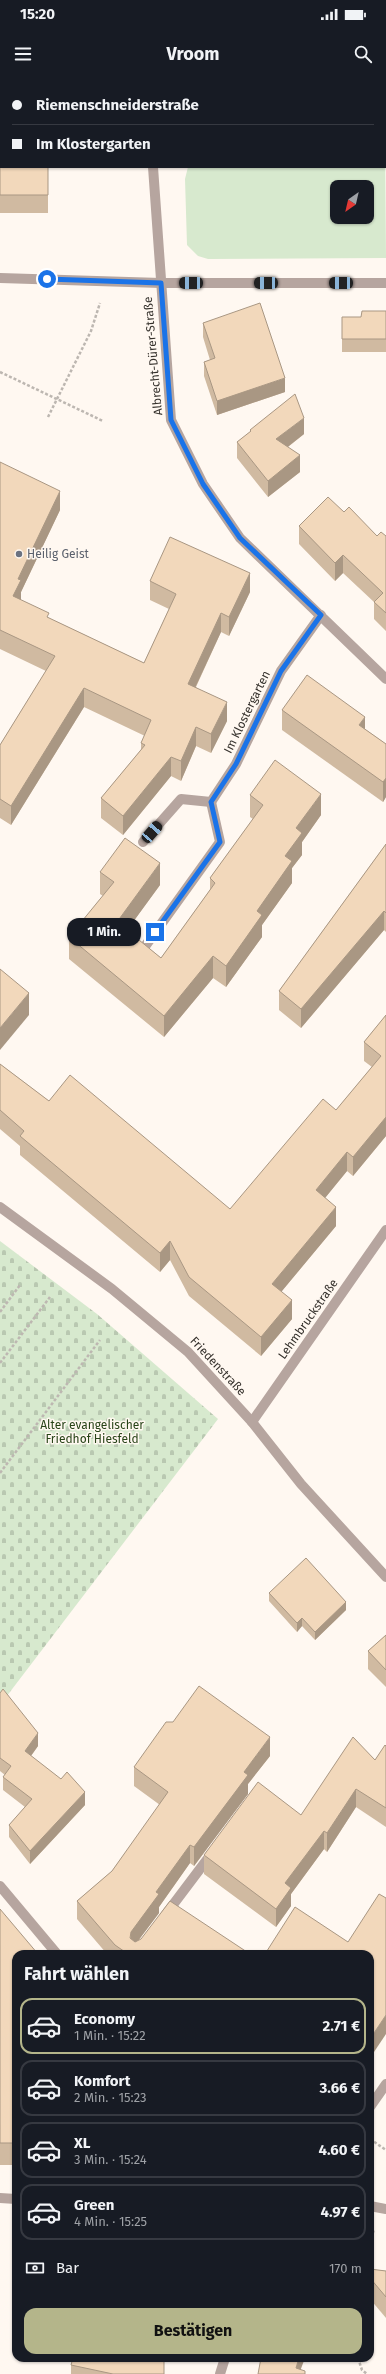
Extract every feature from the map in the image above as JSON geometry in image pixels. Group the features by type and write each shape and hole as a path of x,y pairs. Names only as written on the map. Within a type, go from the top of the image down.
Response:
{"street":[{"name":"Albrecht-Dürer-Straße","path":"153,168 171,420 203,484 240,538 386,679"},
{"path":"0,278 161,283 386,283"},
{"name":"Im Klostergarten","path":"211,802 236,764 281,671 321,615"},
{"path":"143,842 181,799 211,802 220,842 146,945"},
{"name":"Friedenstraße","path":"0,1207 112,1289 188,1352 252,1422 301,1484 386,1578"},
{"name":"Lehmbruckstraße","path":"252,1422 386,1230"},
{"path":"160,1923 220,1842"},
{"path":"0,1886 55,1950"},
{"path":"374,2101 386,2084"},
{"path":"0,2198 12,2199"},
{"path":"374,2207 386,2209"},
{"path":"220,2374 224,2362"}],"path":[{"path":"48,418 91,331 106,281"},
{"path":"0,372 103,421"},
{"path":"0,1312 20,1285"},
{"path":"0,1363 50,1298"},
{"path":"0,1473 100,1340"},
{"path":"374,2142 386,2150"},
{"path":"359,2362 362,2370 367,2374"}],"green space":[{"path":"188,168 385,168 386,258 208,259 198,256 187,245 185,179"},
{"name":"Alter evangelischer Friedhof Hiesfeld","path":"0,1241 97,1314 218,1419 0,1705"}],"building":[{"path":"0,168 48,168 48,195 0,195"},
{"path":"260,303 285,378 217,401 204,362 215,358 203,323"},
{"path":"362,311 386,311 386,339 342,339 342,317 361,317"},
{"path":"295,394 304,418 276,439 300,455 268,481 237,442"},
{"path":"0,462 60,491 18,579 21,580 13,596 49,613 47,617 144,663 176,594 150,581 170,537 250,573 229,617 221,613 188,684 227,702 211,734 196,727 181,761 171,757 123,816 101,798 145,745 141,743 151,720 84,688 11,806 0,799 0,745 55,656 0,630"},
{"path":"328,497 344,512 349,507 377,536 381,532 386,536 386,613 374,602 383,593 343,555 335,563 299,526"},
{"path":"307,675 365,717 359,725 386,744 386,778 383,782 282,710"},
{"path":"275,760 321,794 296,828 302,833 285,856 292,861 257,911 262,915 226,966 213,956 164,1016 69,937 114,882 100,872 125,838 160,863 117,922 161,958 215,883 210,878 263,805 250,795"},
{"path":"386,844 386,913 384,911 301,1009 279,991"},
{"path":"0,969 29,993 0,1028"},
{"path":"386,1015 386,1117 353,1157 347,1152 316,1190 336,1207 272,1284 292,1300 261,1337 189,1277 170,1241 160,1253 20,1136 24,1131 0,1110 0,1064 49,1101 70,1075 230,1209 323,1099 336,1110 381,1056 364,1042"},
{"path":"306,1558 346,1602 315,1632 302,1618 297,1623 269,1593"},
{"path":"386,1635 386,1670 368,1651"},
{"path":"199,1686 270,1737 244,1772 248,1775 194,1847 190,1845 156,1892 159,1894 131,1932 130,1938 135,1942 141,1939 170,1901 244,1950 122,1950 115,1945 77,1901 112,1871 168,1792 134,1767 166,1722 173,1722"},
{"path":"3,1689 38,1733 25,1751 61,1779 67,1772 85,1792 30,1851 9,1825 32,1799 3,1777 11,1766 0,1758 0,1693"},
{"path":"353,1737 375,1760 385,1745 386,1746 386,1808 356,1789 327,1833 324,1831 285,1883 291,1888 276,1909 204,1855 258,1782 301,1815"},
{"path":"379,1894 386,1898 386,2015 374,2033 374,1950 268,1950 295,1907 348,1942"},
{"path":"0,1909 35,1950 12,1950 12,2143 0,2143"},
{"path":"374,2270 386,2271 386,2297 374,2283"},
{"path":"72,2362 164,2362 164,2374 113,2374 71,2365"},
{"path":"260,2362 298,2362 296,2368 305,2371 305,2374 258,2374"}],"place":[{"name":"Heilig Geist","path":"19,554"}],"route":[{"path":"47,279 161,283 171,420 203,484 240,538 321,615 281,671 236,764 211,802 220,842 155,932"}]}
